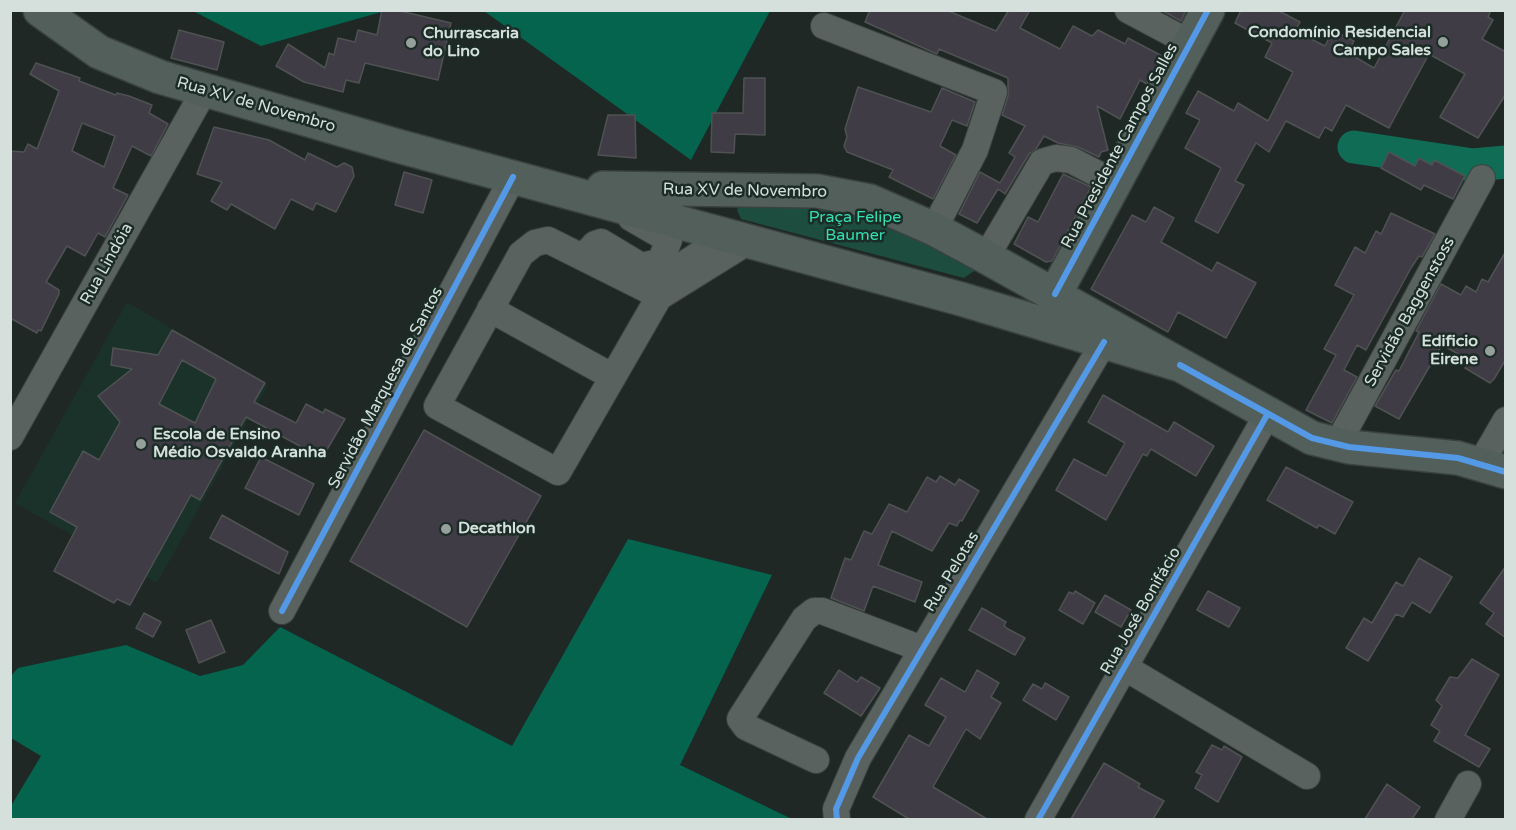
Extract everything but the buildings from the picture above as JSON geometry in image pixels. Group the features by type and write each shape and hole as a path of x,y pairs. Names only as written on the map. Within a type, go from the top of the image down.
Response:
{"main road":[{"name":"Rua XV de Novembro","path":"40,10 71,34 117,61 204,91 961,299 1180,365"},
{"name":"Rua Presidente Campos Salles","path":"1055,294 1208,10"},
{"name":"Rua XV de Novembro","path":"555,187 759,190 841,194 870,201 934,229 986,256 1267,415 1312,438 1337,445 1458,458 1493,467"},
{"path":"734,237 728,208 738,197 759,190"},
{"path":"961,299 990,283 993,276 986,256"}],"street":[{"path":"1128,10 1190,44"},
{"path":"824,26 994,92 975,150 934,229"},
{"name":"Rua Lindóia","path":"10,437 204,91"},
{"path":"986,256 1042,162 1056,158 1071,160 1115,183"},
{"name":"Servidão Marquesa de Santos","path":"282,611 513,177"},
{"name":"Servidão Baggenstoss","path":"1337,445 1482,178"},
{"path":"584,256 595,244 601,242 641,266 649,267 660,262 669,247 666,237 603,201"},
{"path":"734,237 659,297 558,472 437,406 521,254 535,243 548,240 584,256 645,289 709,248 734,237"},
{"path":"490,309 613,376"},
{"name":"Rua Pelotas","path":"837,819 836,809 854,766 1104,342"},
{"name":"Rua José Bonifácio","path":"1038,819 1267,415"},
{"path":"1493,467 1506,420"},
{"path":"816,760 746,727 740,719 741,714 804,619 814,611 822,610 922,649"},
{"path":"1124,667 1307,776"},
{"path":"1448,819 1468,784"}],"shaded area":[{"name":"Escola de Ensino Médio Osvaldo Aranha","path":"127,302 268,385 157,583 15,503"}],"green space":[{"path":"193,11 385,11 261,46"},
{"path":"484,11 770,11 691,160"},
{"name":"Praça Felipe Baumer","path":"855,204 974,265 974,271 964,278 741,219 737,210 740,205"},
{"path":"628,539 772,575 680,765 792,819 11,819 11,806 41,756 11,738 11,676 18,668 126,645 200,676 243,665 280,627 512,746"}],"waterway":[{"path":"1354,147 1473,165 1506,162"}],"cycle path":[{"path":"1055,294 1208,10"},
{"path":"282,611 513,177"},
{"path":"837,820 836,809 858,758 1104,342"},
{"path":"1180,365 1312,438 1349,447 1458,458 1506,472"},
{"path":"1038,820 1267,415"}],"place":[{"name":"Condomínio Residencial Campo Sales","path":"1443,42"},
{"name":"Churrascaria do Lino","path":"411,43"},
{"name":"Edificio Eirene","path":"1490,351"},
{"name":"Escola de Ensino Médio Osvaldo Aranha","path":"141,444"},
{"name":"Decathlon","path":"446,529"}]}
